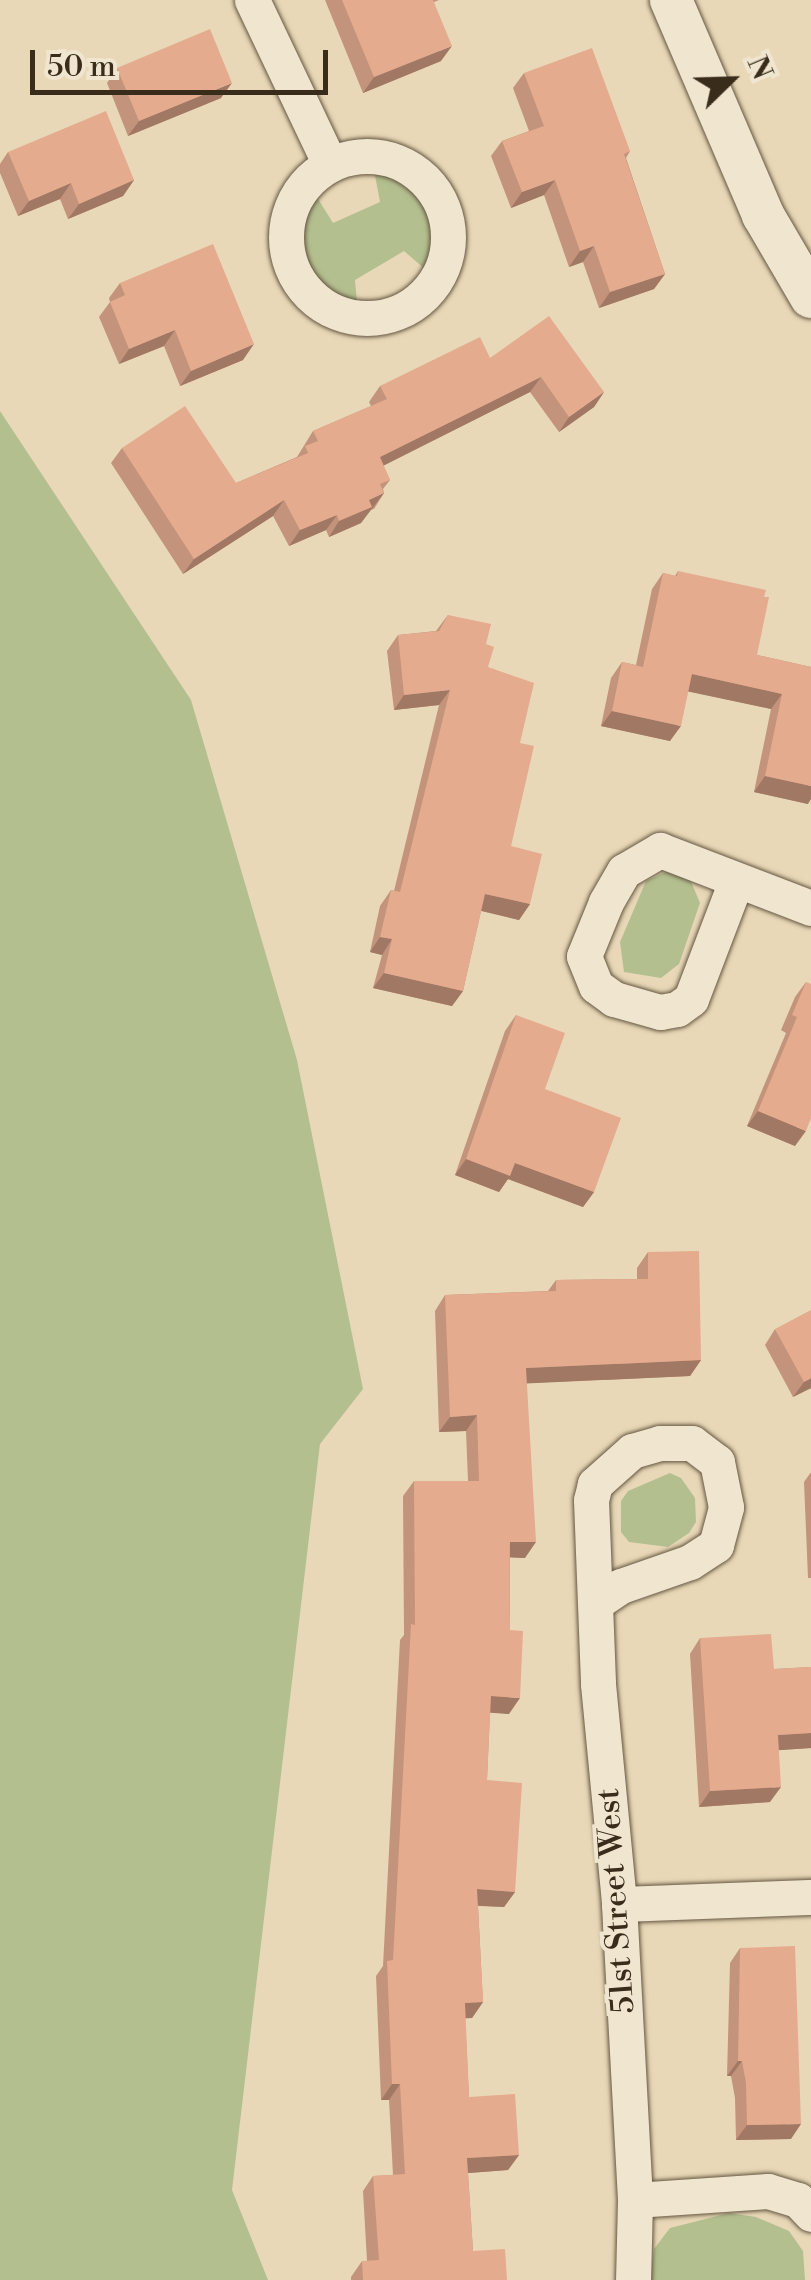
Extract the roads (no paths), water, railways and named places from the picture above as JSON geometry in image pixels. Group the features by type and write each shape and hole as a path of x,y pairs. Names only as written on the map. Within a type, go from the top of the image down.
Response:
{"street":[{"path":"252,0 330,164"},
{"path":"671,0 763,215 811,297"},
{"path":"355,155 396,161 430,185 444,210 449,237 444,264 431,289 410,307 385,317 346,315 311,298 295,276 286,252 286,226 294,200 309,179 330,164 355,155"},
{"path":"736,880 691,999 660,1012 614,998 596,986 584,956 624,870 660,850 811,908"},
{"name":"51st Street West","path":"597,1602 622,1586 690,1562 716,1545 726,1507 717,1462 692,1443 660,1443 632,1451 595,1484 591,1500 598,1684 619,1904 635,2200 632,2280"},
{"path":"619,1904 811,1898"},
{"path":"635,2200 768,2191 798,2200 811,2214"}]}
